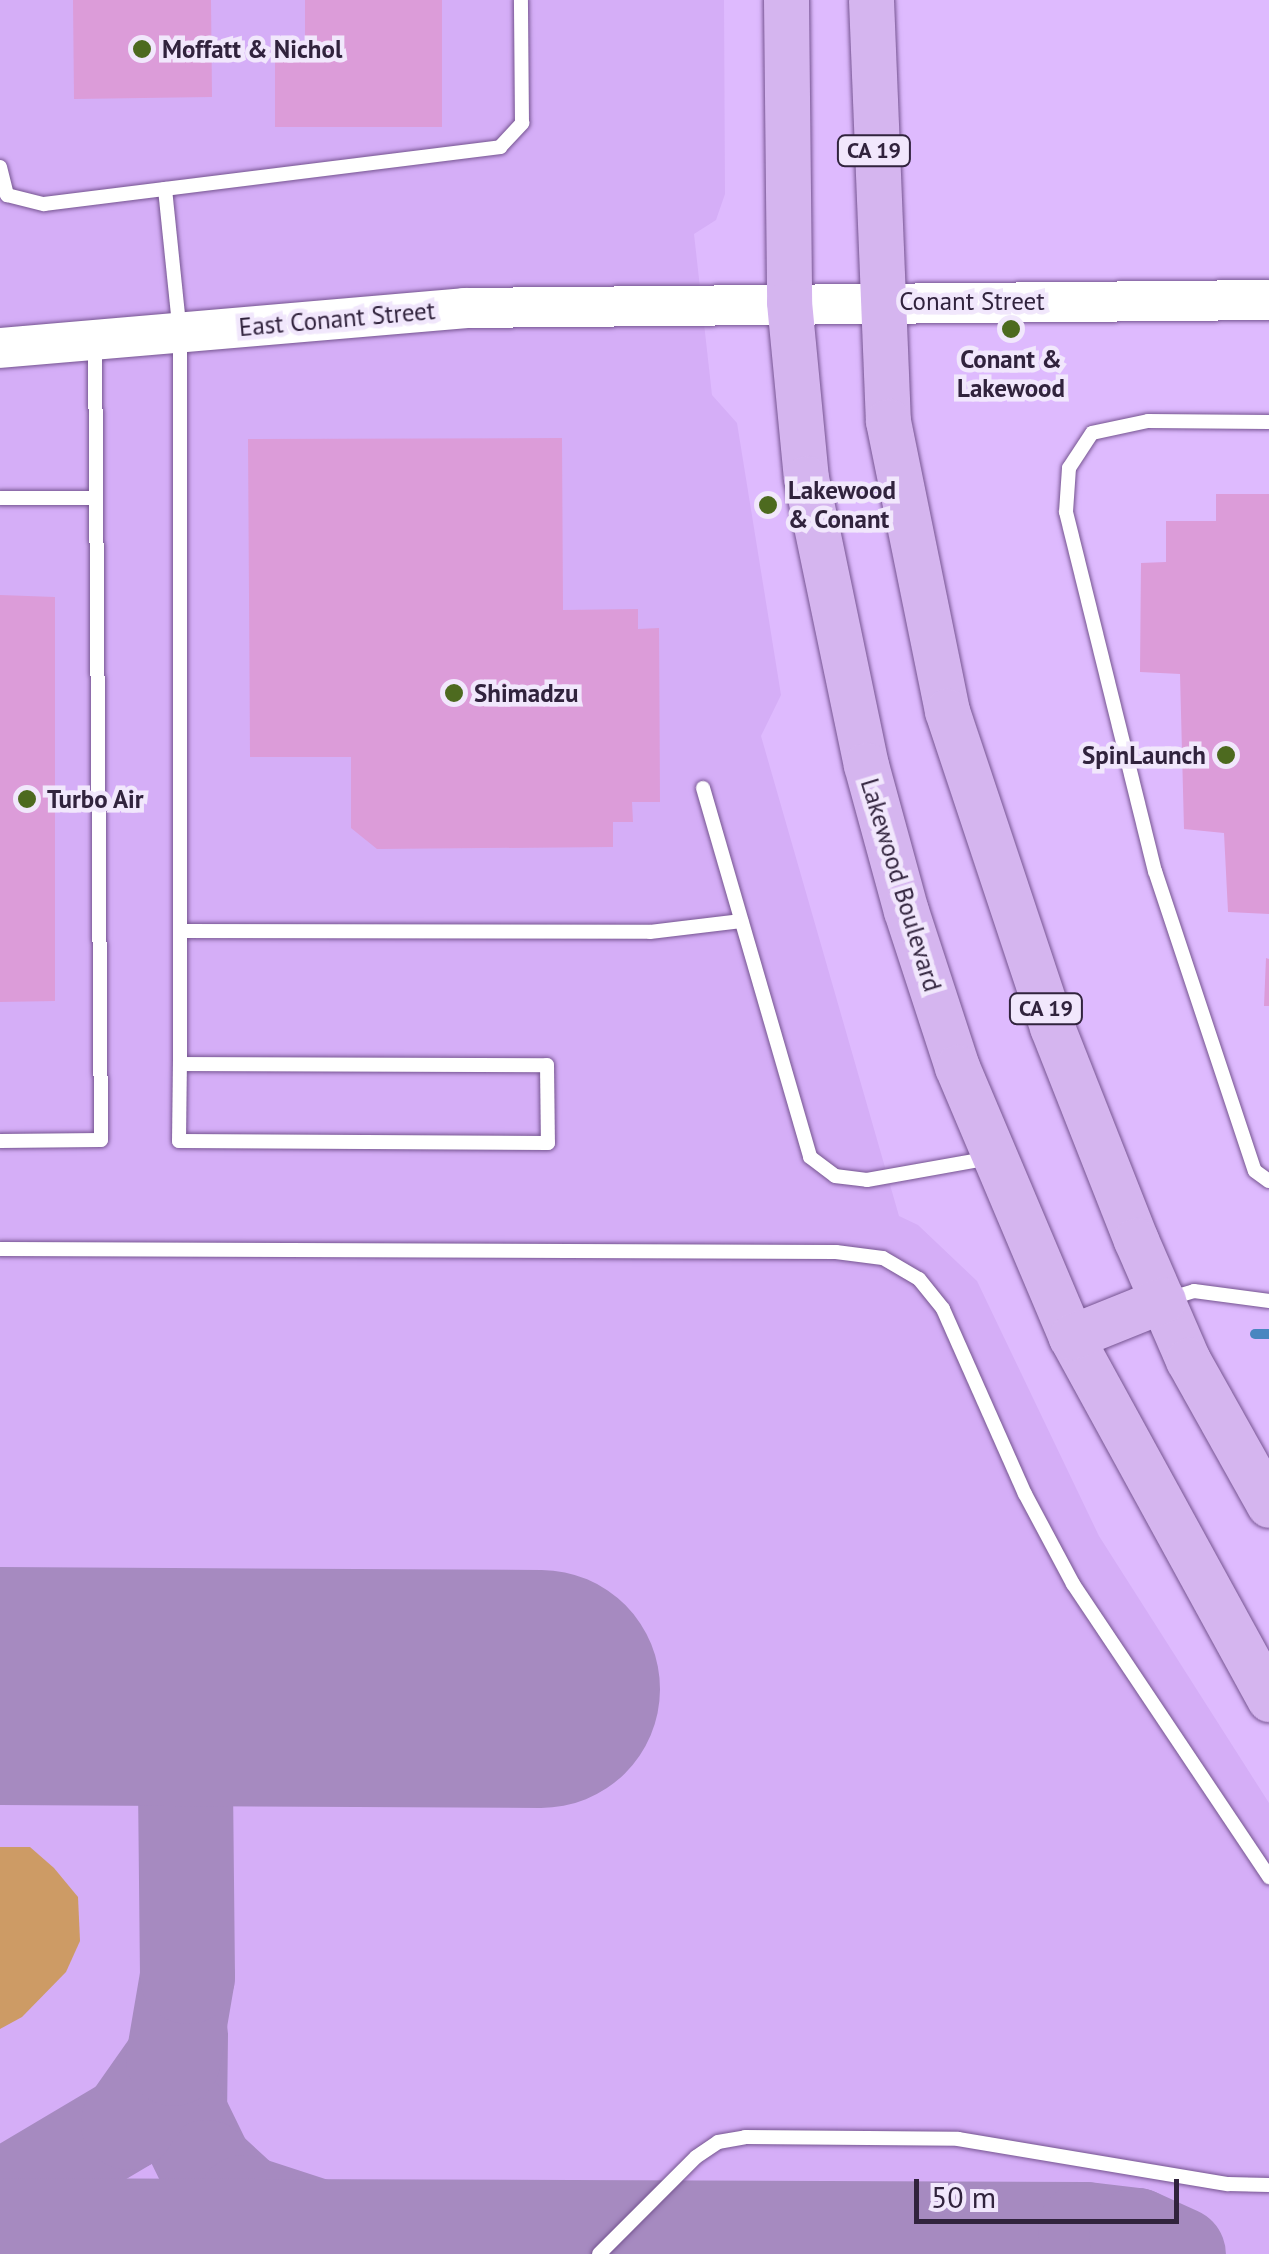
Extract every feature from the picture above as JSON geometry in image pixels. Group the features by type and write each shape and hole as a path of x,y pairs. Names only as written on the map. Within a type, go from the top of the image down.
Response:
{"main road":[{"name":"Lakewood Boulevard","path":"786,0 789,302 806,478 866,765 952,1050 1071,1337 1269,1699"},
{"name":"CA 19","path":"871,0 879,302 888,420 957,747 1052,1027 1163,1300 1188,1360 1269,1505"},
{"path":"1071,1337 1163,1300"}],"street":[{"name":"Conant Street","path":"676,301 1269,300"},
{"name":"East Conant Street","path":"0,348 180,335 366,315 676,301"}],"lane":[{"path":"0,167 7,194 44,204 500,146 522,123 521,0"},
{"path":"165,189 180,335 179,1141 548,1143 547,1065 180,1064"},
{"path":"0,1141 101,1140 95,341"},
{"path":"1269,422 1132,422 1092,434 1069,468 1066,512 1155,871 1255,1171 1269,1180"},
{"path":"0,498 96,498"},
{"path":"703,788 810,1156 835,1176 867,1180 998,1157"},
{"path":"180,930 650,932 741,920"},
{"path":"0,1249 836,1252 882,1258 919,1279 943,1309 1025,1494 1073,1584 1269,1877"},
{"path":"1163,1300 1194,1291 1269,1301"},
{"path":"599,2254 696,2157 718,2142 745,2137 958,2139 1228,2184 1269,2185"}],"shaded area":[{"path":"0,0 724,0 725,194 716,220 694,234 712,395 737,423 781,695 761,736 899,1216 918,1225 977,1281 1099,1536 1269,1803 1269,2254 0,2254"},
{"path":"0,1847 30,1847 54,1868 78,1897 80,1941 66,1972 22,2017 0,2029"}],"building":[{"name":"Moffatt & Nichol","path":"73,0 211,0 212,97 74,99"},
{"path":"305,0 442,0 442,127 275,127 275,44 305,44"},
{"name":"Shimadzu","path":"562,438 563,610 638,609 638,629 659,628 660,802 632,802 633,822 613,822 613,847 377,849 351,828 351,757 250,757 248,439"},
{"name":"SpinLaunch","path":"1216,494 1269,494 1269,914 1228,912 1224,833 1184,829 1180,674 1140,672 1141,563 1166,562 1166,521 1216,521"},
{"name":"Turbo Air","path":"0,595 55,597 55,1001 0,1002"},
{"path":"1266,958 1269,959 1269,1006 1264,1006"}],"waterway":[{"path":"1255,1334 1269,1334"}],"taxiway":[{"path":"0,2198 128,2122 173,2058 187,1976 184,1687"},
{"path":"180,2034 179,2112 206,2167 244,2202 311,2224"},
{"path":"0,2225 1085,2229 1136,2235 1178,2254"}],"runway":[{"path":"0,1686 541,1689"}],"place":[{"name":"Moffatt & Nichol","path":"142,49"},
{"name":"Conant & Lakewood","path":"1011,329"},
{"name":"Lakewood & Conant","path":"768,505"},
{"name":"Shimadzu","path":"454,693"},
{"name":"SpinLaunch","path":"1226,755"},
{"name":"Turbo Air","path":"27,799"}]}
